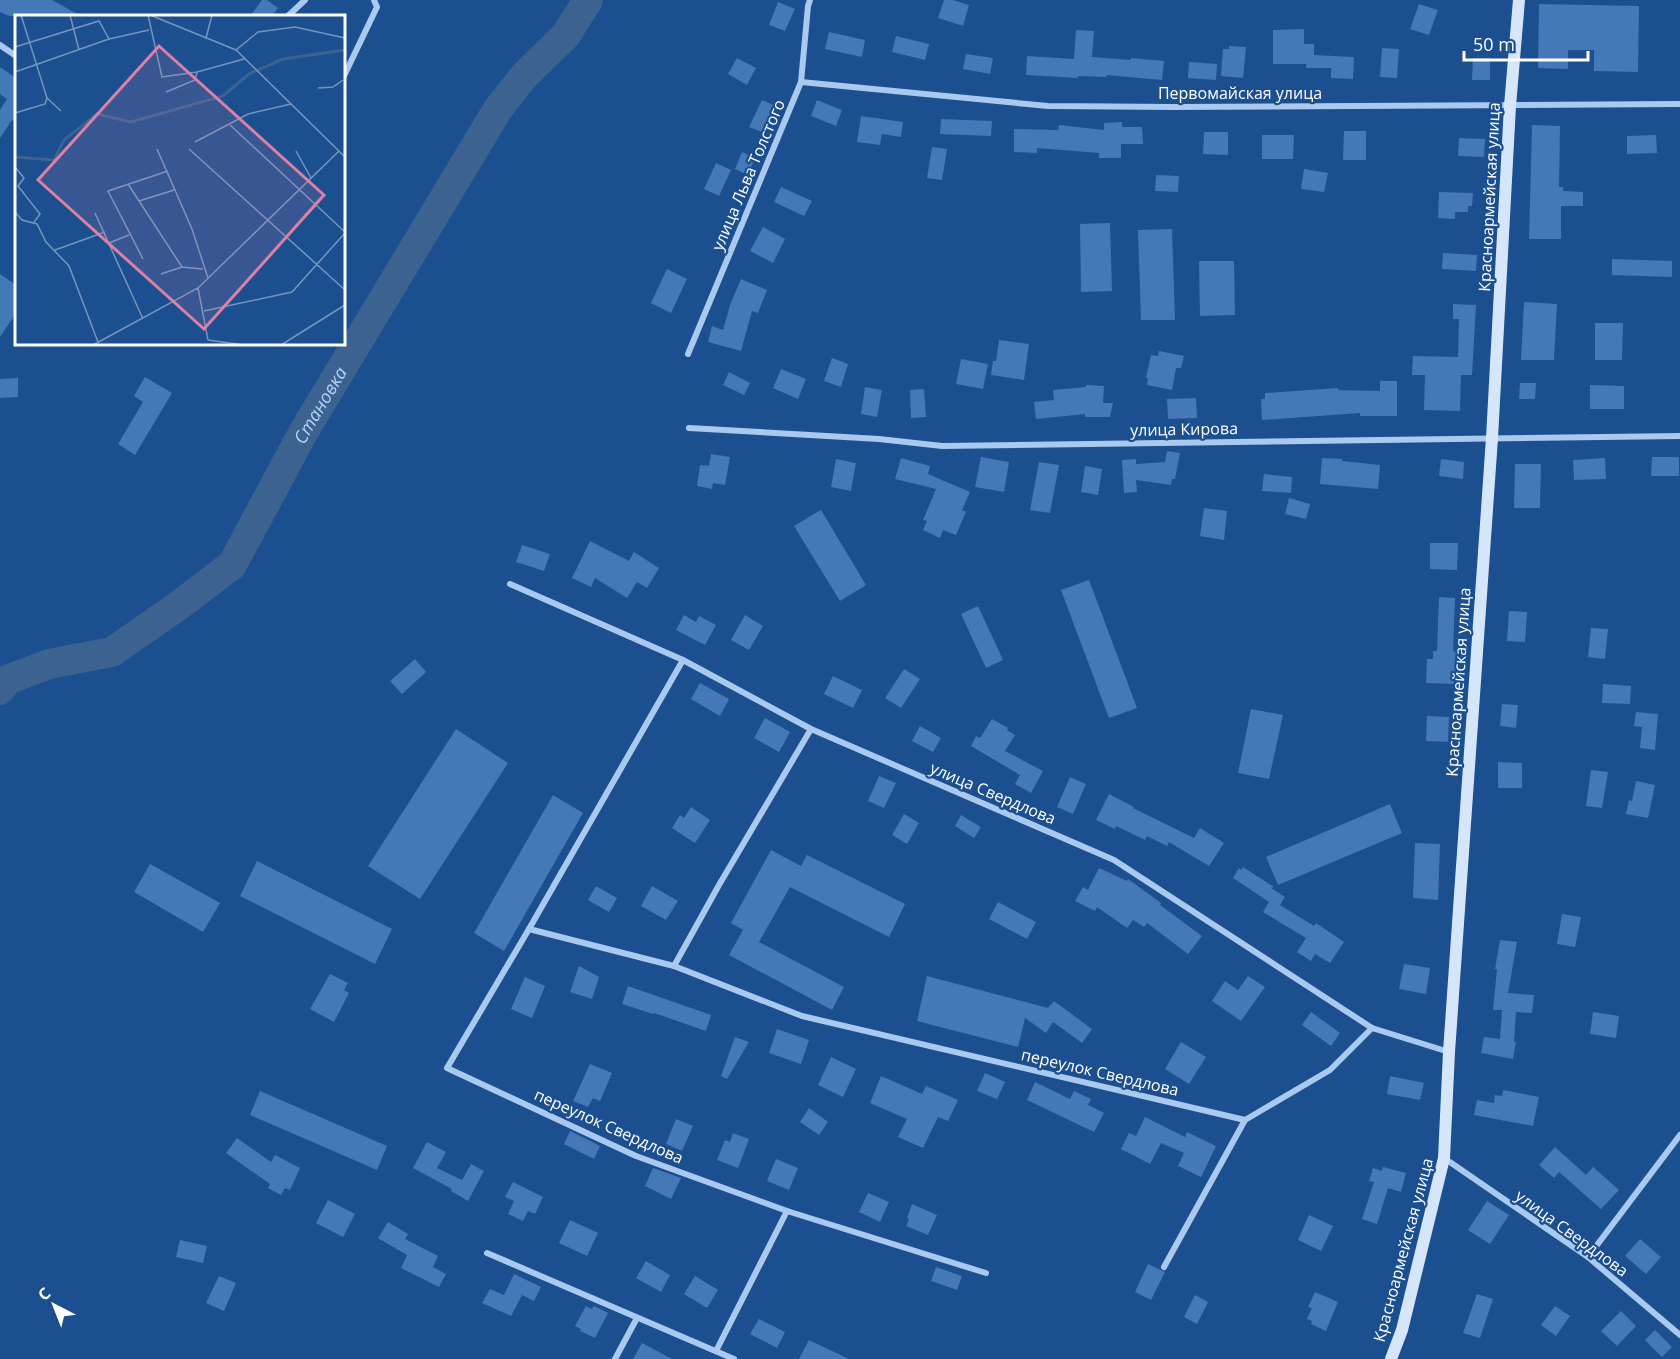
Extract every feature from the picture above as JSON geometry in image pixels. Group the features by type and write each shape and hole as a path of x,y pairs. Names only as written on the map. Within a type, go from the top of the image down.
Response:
{"main road":[{"name":"Красноармейская улица","path":"1391,1359 1402,1330 1444,1158 1449,1052 1492,438 1510,106 1519,0"}],"street":[{"path":"289,15 305,0"},
{"path":"345,74 377,7 374,0"},
{"name":"улица Льва Толстого","path":"688,354 801,82 810,0"},
{"path":"0,45 15,55"},
{"name":"Первомайская улица","path":"801,82 1048,106 1680,104"},
{"name":"улица Кирова","path":"689,428 879,439 942,446 1680,436"},
{"name":"улица Свердлова","path":"510,584 683,660 811,729 1113,860 1372,1028 1449,1052"},
{"name":"переулок Свердлова","path":"683,660 447,1068 636,1156 787,1211 986,1273"},
{"path":"674,966 811,729"},
{"name":"переулок Свердлова","path":"529,929 674,966 802,1016 1245,1120"},
{"path":"1164,1268 1245,1120 1330,1070 1372,1028"},
{"path":"1588,1257 1680,1135"},
{"name":"улица Свердлова","path":"1444,1158 1588,1257 1680,1335"},
{"path":"716,1351 787,1211"},
{"path":"487,1253 734,1359"},
{"path":"615,1359 637,1318"}],"building":[{"path":"0,0 52,0 79,15 9,16 0,12"},
{"path":"262,0 267,0 278,8 273,15 251,15"},
{"path":"944,0 969,5 963,26 938,18"},
{"path":"778,2 795,9 785,31 769,25"},
{"path":"1419,4 1438,10 1429,35 1410,29"},
{"path":"1539,4 1639,6 1638,72 1594,71 1594,50 1568,50 1568,69 1538,68"},
{"path":"1304,29 1304,44 1314,44 1314,55 1354,57 1353,79 1331,78 1331,68 1306,68 1306,64 1273,64 1273,30"},
{"path":"1076,30 1094,31 1092,57 1164,61 1162,80 1107,75 1106,77 1078,76 1078,78 1026,75 1027,56 1074,59"},
{"path":"829,32 865,40 862,57 825,49"},
{"path":"896,36 929,44 925,60 892,52"},
{"path":"1229,46 1246,47 1243,78 1221,76 1223,49 1229,49"},
{"path":"1382,48 1399,49 1397,78 1380,77"},
{"path":"966,54 993,58 990,74 963,69"},
{"path":"737,58 756,68 747,85 728,74"},
{"path":"1473,58 1490,58 1490,80 1472,80"},
{"path":"1189,62 1217,64 1216,80 1188,78"},
{"path":"0,67 15,77 15,123 12,120 0,138 0,110 7,99 0,94"},
{"path":"762,100 778,107 765,133 749,127"},
{"path":"817,100 842,110 836,126 811,116"},
{"path":"861,116 903,122 901,137 882,134 880,145 857,142"},
{"path":"941,119 992,121 991,136 940,134"},
{"path":"1122,122 1122,127 1142,127 1143,144 1121,144 1121,158 1099,158 1099,153 1037,148 1037,153 1014,152 1014,129 1058,130 1059,125 1104,130 1104,123"},
{"path":"1532,125 1560,126 1559,187 1563,187 1563,191 1583,192 1583,206 1561,206 1561,239 1529,239"},
{"path":"1344,131 1366,131 1366,160 1343,160"},
{"path":"1204,132 1228,132 1228,155 1203,154"},
{"path":"1262,135 1294,135 1293,159 1262,159"},
{"path":"1656,135 1657,153 1627,154 1627,136"},
{"path":"1459,138 1485,139 1484,157 1458,156"},
{"path":"932,147 947,149 942,180 927,178"},
{"path":"742,152 755,158 748,175 735,169"},
{"path":"716,163 731,170 719,196 704,189"},
{"path":"1304,169 1328,173 1324,192 1301,189"},
{"path":"1156,175 1179,176 1178,192 1155,191"},
{"path":"781,187 812,201 804,216 774,202"},
{"path":"1439,192 1473,193 1472,206 1468,206 1468,212 1455,212 1455,219 1438,218"},
{"path":"1110,223 1112,291 1081,292 1080,224"},
{"path":"763,227 785,239 773,263 750,251"},
{"path":"1172,229 1175,320 1141,320 1138,230"},
{"path":"1443,253 1477,255 1476,271 1442,269"},
{"path":"1612,259 1672,261 1672,277 1612,275"},
{"path":"1199,261 1234,261 1235,315 1200,316"},
{"path":"667,269 687,279 671,313 651,303"},
{"path":"0,274 15,284 15,314 0,337"},
{"path":"741,279 767,290 758,313 752,311 741,351 708,342 712,326 723,330"},
{"path":"1524,302 1557,304 1554,360 1521,360"},
{"path":"1453,304 1476,305 1472,375 1461,375 1460,411 1424,410 1425,375 1412,375 1413,356 1458,357 1459,319 1453,319"},
{"path":"1595,323 1623,323 1622,360 1595,360"},
{"path":"999,340 1029,344 1024,380 991,375"},
{"path":"1159,351 1184,356 1181,368 1176,368 1172,390 1147,385 1148,378 1146,378 1151,355 1158,356"},
{"path":"832,358 848,364 841,387 824,381"},
{"path":"961,359 988,364 983,389 956,384"},
{"path":"781,369 806,379 798,399 773,388"},
{"path":"729,372 750,383 744,395 723,385"},
{"path":"145,377 172,393 135,455 118,444 143,402 134,396"},
{"path":"18,378 18,397 0,398 0,379"},
{"path":"1380,381 1397,381 1397,416 1360,416 1360,413 1262,420 1261,399 1265,399 1265,393 1338,388 1338,390 1380,391"},
{"path":"1520,383 1536,383 1535,399 1519,399"},
{"path":"1086,385 1104,386 1103,403 1113,403 1110,417 1085,417 1085,414 1036,419 1034,402 1054,400 1053,390 1086,387"},
{"path":"1590,385 1624,386 1624,409 1590,409"},
{"path":"865,387 882,390 877,417 861,414"},
{"path":"924,389 926,417 911,418 910,390"},
{"path":"1196,398 1197,418 1168,419 1167,399"},
{"path":"1167,451 1180,453 1175,479 1172,479 1171,485 1136,480 1137,492 1124,493 1122,460 1136,459 1136,464 1165,462"},
{"path":"711,454 730,457 725,485 713,483 712,489 697,486 700,465 709,466"},
{"path":"981,457 1009,462 1004,492 975,487"},
{"path":"1652,457 1679,457 1679,476 1651,476"},
{"path":"901,458 930,466 928,474 970,492 962,510 966,512 956,535 943,530 940,538 923,530 927,521 923,520 936,489 895,479"},
{"path":"1322,458 1380,465 1378,489 1320,484"},
{"path":"1605,458 1606,479 1574,480 1573,460"},
{"path":"836,459 856,463 851,491 831,487"},
{"path":"1441,459 1464,462 1463,479 1439,476"},
{"path":"1039,462 1059,465 1050,513 1030,510"},
{"path":"1515,464 1541,464 1540,508 1514,508"},
{"path":"1085,466 1102,469 1098,495 1081,492"},
{"path":"1264,474 1292,477 1291,493 1262,491"},
{"path":"1289,498 1310,504 1306,519 1285,514"},
{"path":"1204,508 1227,511 1224,540 1200,536"},
{"path":"821,510 866,585 840,601 794,526"},
{"path":"590,541 629,561 634,552 659,568 647,588 637,582 627,598 595,578 591,587 572,578"},
{"path":"1430,543 1458,543 1457,570 1430,569"},
{"path":"522,545 550,554 544,571 516,562"},
{"path":"1089,580 1137,708 1109,718 1061,590"},
{"path":"1439,597 1455,598 1454,684 1426,683 1427,659 1433,659 1433,651 1437,651"},
{"path":"978,606 1003,660 986,668 961,614"},
{"path":"1509,611 1527,612 1525,642 1507,641"},
{"path":"684,615 696,622 699,616 716,625 705,645 676,630"},
{"path":"745,615 763,626 749,650 731,640"},
{"path":"1591,628 1608,629 1605,659 1588,657"},
{"path":"415,659 426,672 402,694 390,681"},
{"path":"904,669 920,679 901,708 885,698"},
{"path":"833,676 862,690 853,708 824,694"},
{"path":"700,683 729,699 720,716 691,699"},
{"path":"1603,684 1631,686 1630,704 1602,703"},
{"path":"1502,704 1518,705 1516,728 1500,726"},
{"path":"1251,709 1283,715 1269,779 1238,773"},
{"path":"1636,712 1658,714 1655,750 1640,748 1642,727 1634,726"},
{"path":"1427,716 1449,717 1448,742 1426,741"},
{"path":"765,718 790,732 779,752 754,738"},
{"path":"992,719 1015,735 1005,751 1043,771 1031,793 1015,784 1020,775 971,746 976,736 980,738"},
{"path":"920,726 941,738 933,752 912,741"},
{"path":"456,729 508,763 420,899 368,866"},
{"path":"1498,762 1522,763 1522,788 1498,788"},
{"path":"1591,770 1608,772 1602,808 1586,806"},
{"path":"879,776 896,783 884,808 868,801"},
{"path":"1070,777 1086,784 1073,814 1057,807"},
{"path":"1636,781 1655,785 1648,818 1626,814 1629,800 1632,801"},
{"path":"1109,794 1194,838 1200,828 1224,843 1209,866 1169,842 1167,846 1147,836 1145,840 1116,826 1115,829 1096,820"},
{"path":"553,795 583,813 504,951 474,933"},
{"path":"1390,804 1402,833 1278,885 1266,857"},
{"path":"691,807 710,820 695,843 672,828 680,815 684,818"},
{"path":"904,814 919,823 907,844 892,835"},
{"path":"961,815 981,827 974,838 955,826"},
{"path":"1415,843 1440,844 1438,900 1413,898"},
{"path":"771,850 801,866 807,855 905,904 889,937 790,887 759,942 844,987 832,1010 729,955 743,930 731,923"},
{"path":"257,861 392,929 375,964 240,896"},
{"path":"150,864 220,903 203,932 134,892"},
{"path":"1243,867 1285,897 1280,905 1314,926 1316,923 1344,942 1330,963 1315,954 1311,961 1297,952 1306,938 1263,912 1269,902 1233,878 1239,868 1241,870"},
{"path":"1099,868 1127,881 1128,879 1202,936 1188,954 1147,923 1144,927 1133,920 1127,928 1097,907 1095,911 1075,901 1083,887 1088,890"},
{"path":"596,886 617,898 609,912 588,900"},
{"path":"652,886 678,901 666,920 641,906"},
{"path":"998,902 1036,922 1027,939 989,919"},
{"path":"1562,914 1581,917 1575,947 1557,944"},
{"path":"1500,940 1517,942 1508,993 1534,995 1532,1013 1516,1012 1514,1042 1516,1042 1513,1059 1481,1053 1484,1037 1500,1039 1502,1010 1493,1010 1497,969 1495,969"},
{"path":"1404,964 1430,968 1426,994 1399,989"},
{"path":"579,966 599,977 592,999 570,992"},
{"path":"330,974 348,983 344,990 349,993 334,1022 310,1009"},
{"path":"927,976 1048,1008 1054,1001 1092,1029 1082,1043 1053,1022 1046,1033 1025,1018 1018,1047 917,1021"},
{"path":"1248,976 1265,987 1241,1021 1212,1001 1225,981 1238,990"},
{"path":"525,977 545,986 532,1018 511,1009"},
{"path":"628,986 711,1015 706,1031 622,1004"},
{"path":"1311,1012 1340,1033 1331,1046 1302,1025"},
{"path":"1593,1012 1619,1016 1616,1038 1590,1034"},
{"path":"777,1029 809,1040 801,1064 769,1053"},
{"path":"735,1037 749,1042 727,1079 721,1076"},
{"path":"1181,1042 1206,1057 1189,1084 1165,1069"},
{"path":"831,1057 856,1069 843,1097 818,1085"},
{"path":"590,1064 612,1073 600,1101 593,1098 588,1107 573,1101"},
{"path":"985,1073 1005,1082 997,1099 977,1091"},
{"path":"881,1076 922,1094 926,1086 958,1100 948,1121 938,1117 923,1148 898,1137 907,1119 870,1103"},
{"path":"1390,1076 1424,1083 1420,1100 1387,1094"},
{"path":"1035,1082 1070,1099 1074,1091 1091,1099 1088,1105 1104,1113 1094,1132 1027,1100"},
{"path":"1503,1090 1539,1097 1533,1126 1474,1115 1477,1100 1494,1103 1495,1095 1502,1096"},
{"path":"260,1091 387,1146 377,1170 250,1115"},
{"path":"809,1108 828,1122 819,1135 800,1122"},
{"path":"1145,1117 1185,1137 1187,1132 1216,1146 1201,1177 1178,1166 1184,1153 1161,1143 1150,1164 1121,1149 1129,1133 1136,1136"},
{"path":"676,1119 693,1126 682,1151 666,1144"},
{"path":"570,1131 600,1146 594,1159 564,1144"},
{"path":"733,1133 749,1139 738,1168 717,1160 725,1140 730,1142"},
{"path":"237,1138 271,1162 275,1155 300,1168 290,1190 285,1188 281,1195 268,1188 270,1184 226,1153"},
{"path":"427,1142 446,1152 437,1168 462,1180 471,1164 484,1171 468,1201 451,1191 452,1189 413,1168"},
{"path":"1555,1147 1586,1175 1593,1167 1619,1190 1601,1209 1559,1172 1554,1178 1539,1165"},
{"path":"776,1159 798,1168 789,1190 767,1181"},
{"path":"1383,1167 1406,1173 1401,1192 1388,1188 1377,1224 1362,1219 1374,1182 1369,1181 1373,1168 1382,1171"},
{"path":"653,1168 681,1178 671,1199 645,1186"},
{"path":"513,1182 543,1197 535,1214 528,1211 523,1221 508,1214 514,1201 505,1197"},
{"path":"868,1193 889,1202 880,1222 859,1212"},
{"path":"328,1200 355,1214 343,1237 316,1223"},
{"path":"1487,1201 1509,1215 1490,1244 1468,1230"},
{"path":"912,1204 937,1215 928,1235 906,1226"},
{"path":"1309,1215 1333,1226 1321,1251 1298,1240"},
{"path":"570,1220 598,1233 587,1256 559,1243"},
{"path":"388,1222 408,1234 405,1239 438,1256 433,1267 446,1274 439,1287 401,1268 407,1255 378,1238"},
{"path":"1640,1239 1661,1257 1646,1274 1625,1256"},
{"path":"180,1240 207,1246 203,1263 176,1257"},
{"path":"646,1261 670,1275 661,1292 636,1278"},
{"path":"1148,1264 1165,1272 1151,1300 1135,1292"},
{"path":"936,1267 962,1276 957,1290 931,1281"},
{"path":"514,1274 541,1287 534,1301 522,1295 511,1316 482,1303 490,1289 504,1295"},
{"path":"219,1276 236,1283 224,1311 206,1303"},
{"path":"695,1276 718,1290 707,1308 684,1294"},
{"path":"1315,1292 1338,1302 1326,1331 1311,1324 1312,1321 1307,1319 1312,1308 1308,1307"},
{"path":"1477,1294 1493,1299 1480,1338 1463,1333"},
{"path":"1195,1295 1208,1302 1197,1324 1184,1317"},
{"path":"586,1306 592,1309 594,1306 608,1313 595,1338 575,1326"},
{"path":"1555,1306 1570,1316 1556,1336 1541,1325"},
{"path":"1621,1311 1636,1326 1617,1346 1601,1331"},
{"path":"759,1319 785,1332 777,1348 750,1334"},
{"path":"1655,1330 1672,1347 1662,1357 1645,1340"},
{"path":"809,1340 849,1359 799,1359"},
{"path":"642,1343 672,1359 633,1359"}],"waterway":[{"name":"Становка","path":"0,690 7,680 49,664 112,652 232,565 304,431 498,109 524,76 566,35 588,0"}]}
